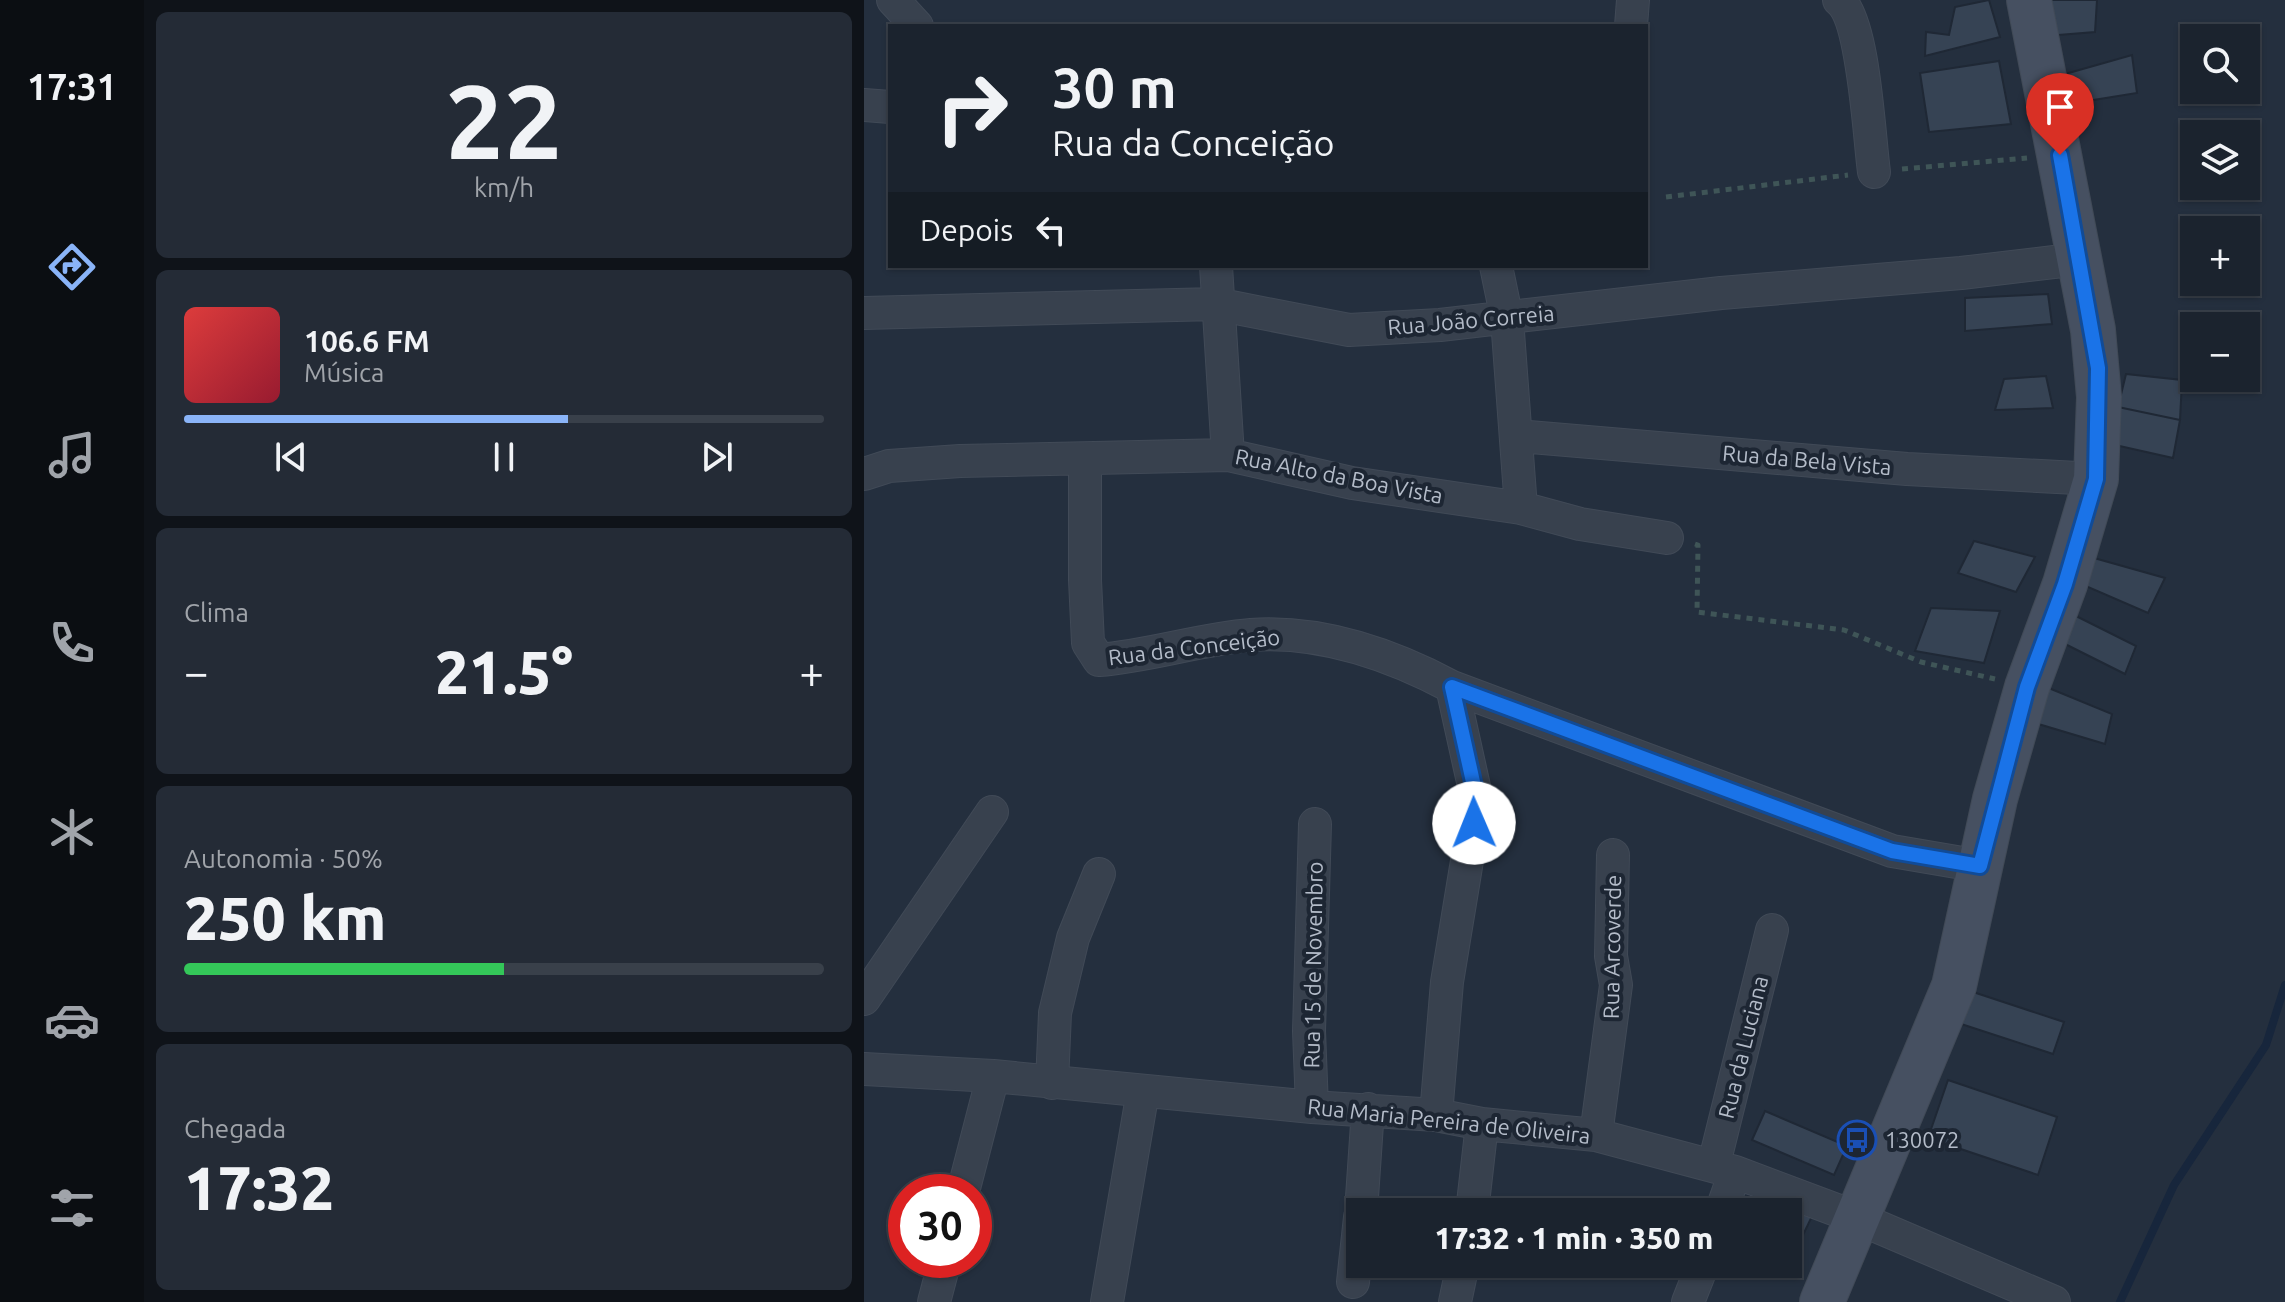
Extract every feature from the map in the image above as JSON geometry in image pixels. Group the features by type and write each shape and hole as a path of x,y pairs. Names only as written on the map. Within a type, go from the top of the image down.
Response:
{"main road":[{"path":"1822,1302 1954,986 1980,866 2027,687 2065,584 2096,479 2098,368 2029,0"}],"street":[{"path":"893,0 915,24"},
{"path":"1631,24 1633,0 1648,0"},
{"path":"1839,0 1847,6 1858,41 1874,172"},
{"path":"864,105 888,107"},
{"name":"Rua João Correia","path":"864,313 1216,304 1349,330 1507,319 1736,292 1961,273 2079,259"},
{"path":"1216,268 1228,455"},
{"path":"1496,268 1507,319 1521,508"},
{"name":"Rua da Bela Vista","path":"1518,436 1907,469 2096,479"},
{"name":"Rua Alto da Boa Vista","path":"864,474 889,466 960,461 1228,455 1352,483 1521,508 1580,524 1667,538"},
{"name":"Rua da Conceição","path":"1085,460 1088,643 1099,660 1249,635 1312,636 1413,666 1452,687 1892,851 1980,866"},
{"path":"1436,1115 1447,982 1472,846 1477,800 1452,687"},
{"path":"864,999 992,812"},
{"name":"Rua 15 de Novembro","path":"1312,1107 1309,1031 1315,824"},
{"name":"Rua Arcoverde","path":"1596,1135 1616,985 1611,956 1613,855"},
{"path":"1052,1083 1055,1013 1073,938 1099,874"},
{"name":"Rua da Luciana","path":"1722,1198 1724,1168 1772,930"},
{"name":"Rua Maria Pereira de Oliveira","path":"864,1069 993,1076 1312,1107 1436,1115 1482,1124 1596,1135 1724,1168 1855,1217 2054,1302"},
{"path":"968,1174 993,1076"},
{"path":"1107,1302 1143,1091"},
{"path":"1361,1198 1368,1109"},
{"path":"1474,1198 1482,1124"},
{"path":"934,1302 940,1278"},
{"path":"1353,1278 1353,1282"},
{"path":"1455,1302 1460,1278"},
{"path":"1688,1302 1697,1278"}],"path":[{"path":"1667,538 1698,545 1697,612 1844,630 1921,662 2027,687"}],"building":[{"path":"1989,0 2000,37 1925,56 1926,32 1949,35 1955,7"},
{"path":"2047,0 2097,0 2095,32 2046,36"},
{"path":"2132,55 2137,93 2056,106 2051,78"},
{"path":"1999,61 2011,124 1929,132 1920,73"},
{"path":"2048,294 2052,324 1965,331 1965,298"},
{"path":"2126,374 2180,380 2180,420 2118,407"},
{"path":"2046,376 2053,408 1995,410 2004,379"},
{"path":"2118,407 2180,420 2173,458 2115,445"},
{"path":"1974,541 2035,557 2016,592 1958,573"},
{"path":"2094,558 2165,578 2148,613 2081,584"},
{"path":"1931,608 2000,611 1984,663 1915,651"},
{"path":"2068,612 2136,646 2125,674 2057,640"},
{"path":"2039,684 2112,714 2105,744 2025,720"},
{"path":"1964,989 2064,1022 2053,1054 1952,1021"},
{"path":"1948,1080 2057,1117 2038,1175 1928,1138"},
{"path":"1765,1111 1847,1146 1834,1175 1752,1140"},
{"path":"1757,1182 1790,1198 1749,1198"},
{"path":"1802,1204 1815,1210 1802,1235"}],"waterway":[{"path":"2120,1302 2174,1185 2266,1045 2285,985"}],"place":[{"name":"130072","path":"1857,1140"}],"route":[{"path":"1474,823 1477,800 1452,687 1892,851 1980,866 1995,799 2027,687 2065,584 2096,479 2098,368 2060,155"}]}
